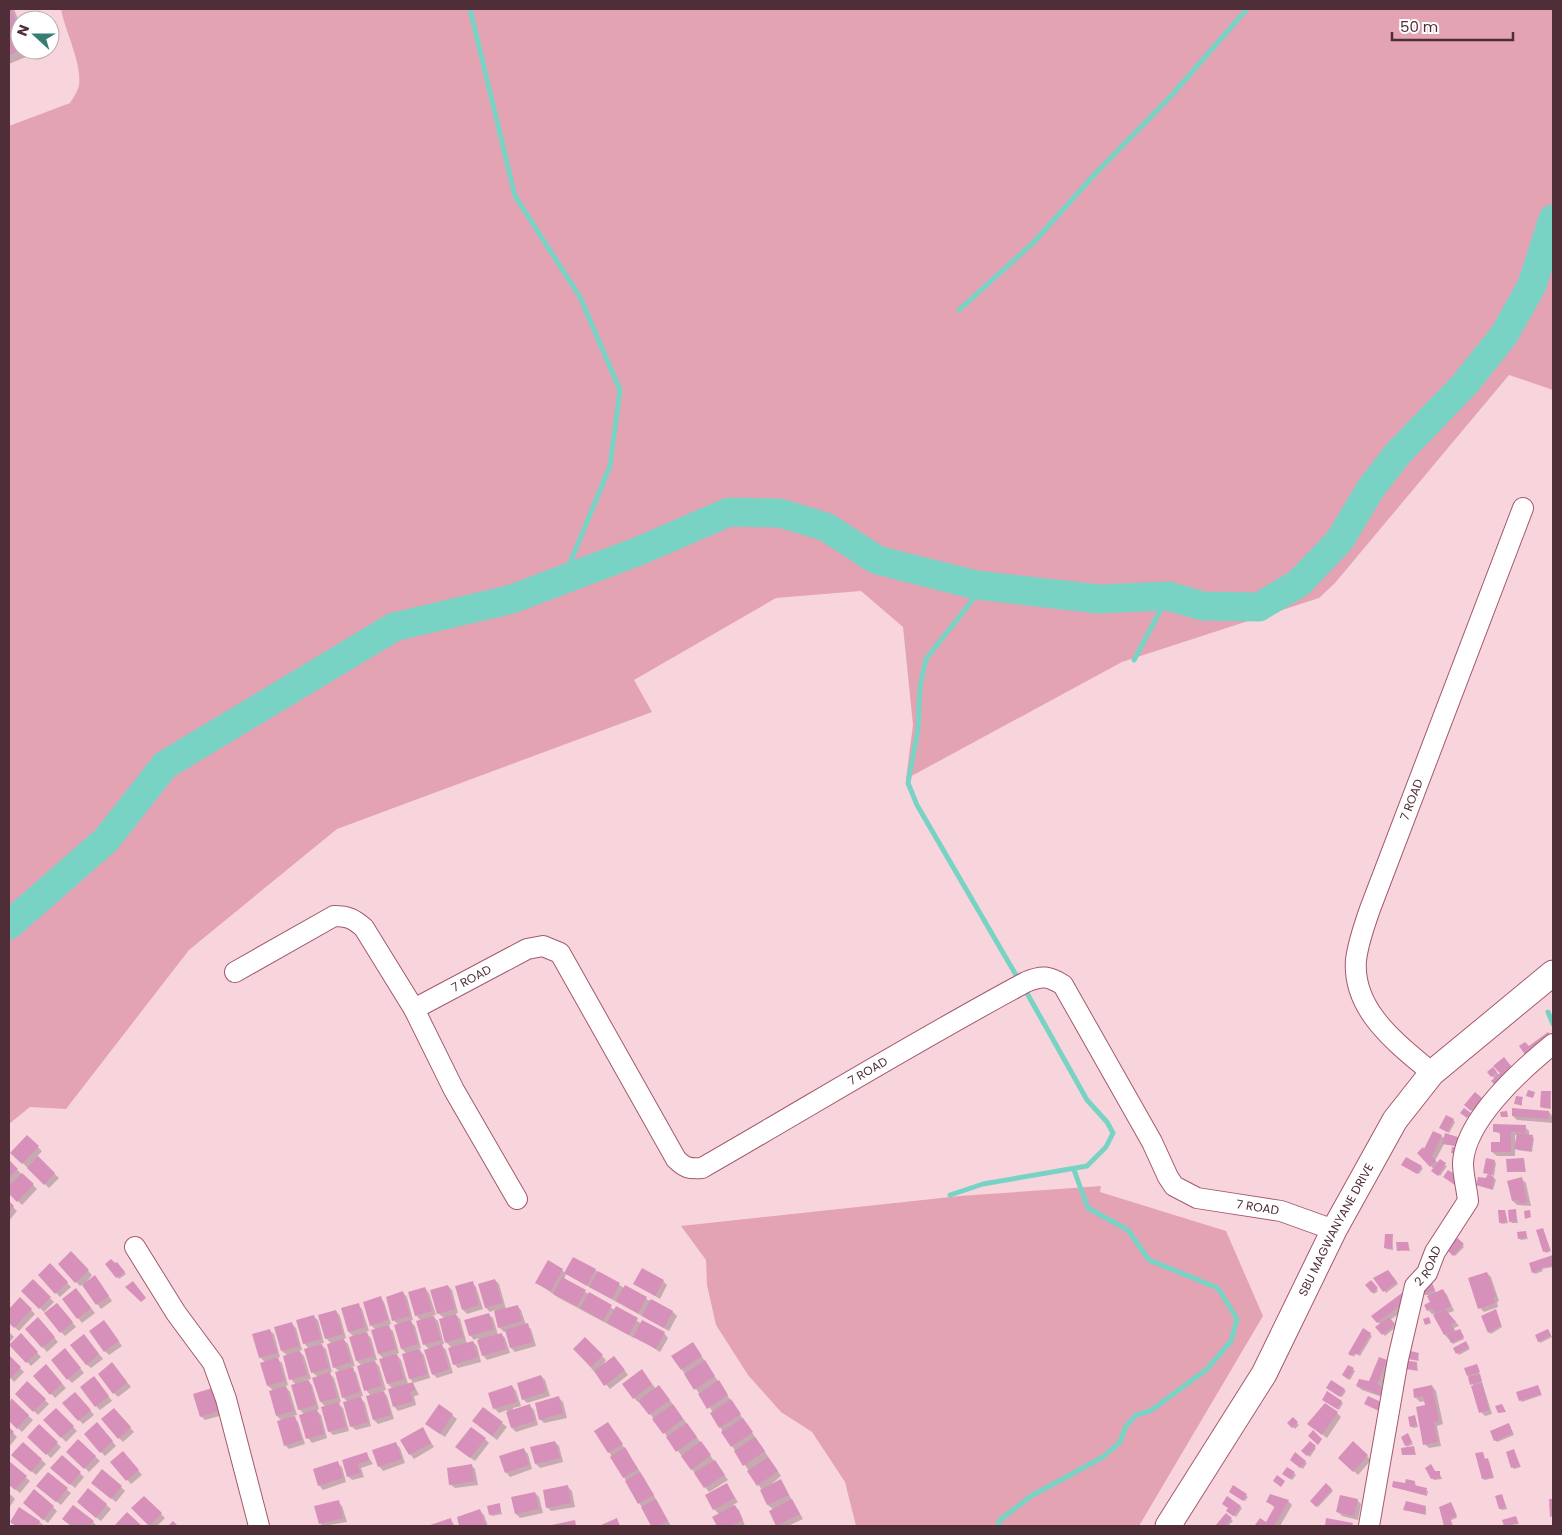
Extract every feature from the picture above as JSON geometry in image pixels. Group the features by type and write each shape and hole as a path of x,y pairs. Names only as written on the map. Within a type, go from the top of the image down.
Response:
{"main road":[{"name":"SBU MAGWANYANE DRIVE","path":"1168,1526 1264,1374 1334,1230 1395,1120 1432,1073 1553,973"}],"street":[{"name":"7 ROAD","path":"1432,1073 1381,1027 1365,1002 1357,976 1356,961 1360,936 1523,508"},
{"path":"235,972 334,916 346,916 364,928 414,1009 454,1090 517,1199"},
{"name":"7 ROAD","path":"414,1009 527,949 543,946 560,953 676,1159 685,1168 692,1169 702,1168 784,1122 932,1032 1026,982 1040,976 1047,977 1063,985 1152,1142 1174,1186 1197,1198 1281,1211 1334,1230"},
{"name":"2 ROAD","path":"1369,1526 1398,1359 1411,1300 1416,1286 1427,1273 1453,1221 1466,1206 1467,1195 1463,1164 1473,1128 1491,1104 1553,1044"},
{"path":"136,1247 176,1313 213,1363 226,1399 248,1492 259,1526"}],"shaded area":[{"path":"61,9 1553,9 1553,390 1509,375 1335,583 1319,598 1122,662 906,779 913,725 903,627 861,591 776,598 634,680 652,712 337,829 189,950 66,1109 30,1107 9,1124 9,126 70,103 78,90 79,76 76,57"},
{"path":"1101,1186 1100,1192 1226,1231 1263,1316 1139,1526 856,1526 845,1482 812,1432 781,1412 748,1375 716,1325 707,1285 706,1260 681,1226 960,1196"}],"building":[{"path":"9,9 11,9 10,55"},
{"path":"1548,1032 1553,1040 1528,1059 1519,1046 1525,1042 1529,1046"},
{"path":"1504,1057 1515,1071 1497,1087 1491,1081 1500,1073 1493,1066"},
{"path":"1493,1067 1497,1072 1491,1077 1487,1072"},
{"path":"1528,1090 1535,1092 1533,1098 1526,1096"},
{"path":"1541,1091 1551,1091 1550,1108 1540,1107"},
{"path":"1475,1092 1482,1098 1471,1111 1464,1105"},
{"path":"1516,1096 1523,1097 1521,1105 1514,1104"},
{"path":"1464,1108 1471,1113 1467,1118 1460,1113"},
{"path":"1512,1108 1549,1111 1549,1119 1512,1116"},
{"path":"1507,1111 1508,1117 1501,1117 1500,1112"},
{"path":"1446,1115 1454,1119 1447,1132 1439,1128"},
{"path":"1493,1124 1526,1125 1525,1133 1511,1131 1511,1152 1491,1152 1491,1142 1500,1142 1500,1132 1493,1132"},
{"path":"1433,1131 1442,1135 1432,1156 1436,1161 1430,1167 1417,1153 1423,1147 1424,1149"},
{"path":"1445,1133 1461,1138 1458,1146 1442,1144"},
{"path":"1517,1133 1533,1135 1531,1151 1514,1149"},
{"path":"27,1135 39,1146 22,1164 10,1153"},
{"path":"1452,1147 1460,1148 1458,1154 1451,1153"},
{"path":"38,1156 55,1173 44,1185 27,1168"},
{"path":"1406,1157 1422,1166 1417,1174 1401,1165"},
{"path":"1486,1158 1495,1160 1492,1175 1483,1173"},
{"path":"1524,1158 1525,1171 1507,1172 1506,1159"},
{"path":"1440,1159 1446,1163 1438,1176 1431,1171"},
{"path":"9,1160 18,1169 9,1178"},
{"path":"1448,1170 1460,1177 1455,1185 1443,1177"},
{"path":"22,1173 34,1184 17,1202 9,1194 9,1186"},
{"path":"1487,1175 1494,1177 1492,1189 1476,1185 1478,1177 1486,1178"},
{"path":"1522,1177 1527,1202 1519,1204 1519,1200 1512,1201 1507,1181"},
{"path":"9,1201 14,1206 9,1212"},
{"path":"1516,1209 1517,1221 1509,1222 1508,1210"},
{"path":"1498,1210 1505,1210 1507,1222 1499,1223"},
{"path":"1530,1210 1531,1217 1525,1219 1524,1211"},
{"path":"1543,1228 1550,1250 1543,1252 1536,1230"},
{"path":"1526,1231 1527,1237 1518,1239 1517,1232"},
{"path":"1452,1233 1464,1244 1453,1256 1443,1246"},
{"path":"1385,1234 1393,1234 1392,1249 1384,1248"},
{"path":"1396,1242 1408,1242 1409,1250 1397,1251"},
{"path":"71,1251 89,1270 75,1283 58,1264"},
{"path":"1553,1255 1553,1266 1542,1267 1542,1269 1532,1273 1529,1263"},
{"path":"573,1257 596,1269 587,1286 564,1273"},
{"path":"111,1259 115,1263 117,1262 125,1272 116,1278 105,1264"},
{"path":"548,1260 563,1269 551,1291 535,1283"},
{"path":"50,1263 68,1282 55,1294 38,1275"},
{"path":"642,1268 664,1280 655,1296 633,1284"},
{"path":"1388,1270 1397,1282 1383,1292 1373,1278"},
{"path":"598,1271 620,1283 612,1299 589,1287"},
{"path":"1487,1272 1496,1297 1493,1297 1495,1303 1478,1309 1468,1278"},
{"path":"95,1275 109,1296 96,1305 82,1285"},
{"path":"562,1277 586,1290 577,1306 553,1294"},
{"path":"33,1279 51,1297 39,1309 21,1291"},
{"path":"495,1279 502,1303 485,1308 478,1284"},
{"path":"1371,1280 1378,1288 1372,1293 1365,1285"},
{"path":"133,1281 146,1298 141,1302 125,1287"},
{"path":"473,1281 479,1305 462,1310 455,1286"},
{"path":"1432,1283 1435,1290 1422,1295 1419,1288"},
{"path":"448,1285 455,1309 437,1314 430,1290"},
{"path":"625,1285 647,1297 638,1313 616,1301"},
{"path":"425,1287 432,1311 415,1316 408,1292"},
{"path":"76,1288 91,1308 77,1319 62,1299"},
{"path":"1443,1289 1451,1306 1435,1313 1432,1308 1427,1311 1424,1305 1430,1302 1427,1296"},
{"path":"403,1291 410,1316 392,1321 386,1297"},
{"path":"589,1292 612,1305 603,1321 580,1308"},
{"path":"1402,1293 1406,1301 1377,1323 1371,1316"},
{"path":"381,1296 388,1320 370,1326 363,1302"},
{"path":"20,1297 32,1309 14,1328 9,1323 9,1309"},
{"path":"651,1299 673,1311 664,1328 642,1316"},
{"path":"57,1303 73,1322 60,1333 44,1313"},
{"path":"359,1303 365,1327 348,1332 341,1308"},
{"path":"518,1305 522,1321 498,1328 494,1311"},
{"path":"616,1306 638,1318 629,1335 607,1323"},
{"path":"1445,1309 1456,1322 1451,1324 1454,1330 1444,1335 1433,1315"},
{"path":"1496,1309 1501,1325 1488,1333 1481,1316"},
{"path":"336,1310 343,1334 325,1339 318,1315"},
{"path":"489,1313 494,1329 469,1336 464,1320"},
{"path":"456,1314 463,1337 445,1343 439,1319"},
{"path":"314,1315 321,1339 303,1344 296,1320"},
{"path":"434,1316 441,1340 423,1345 416,1321"},
{"path":"38,1317 55,1337 42,1348 25,1329"},
{"path":"1389,1317 1395,1324 1382,1335 1375,1327"},
{"path":"1429,1317 1431,1323 1425,1325 1423,1319"},
{"path":"104,1320 119,1341 104,1352 89,1331"},
{"path":"411,1320 418,1344 401,1349 394,1325"},
{"path":"642,1320 665,1332 656,1349 633,1337"},
{"path":"292,1322 299,1346 281,1351 274,1327"},
{"path":"528,1323 533,1342 510,1348 505,1330"},
{"path":"389,1325 396,1349 378,1354 371,1330"},
{"path":"1363,1328 1371,1333 1358,1355 1354,1353 1352,1356 1348,1354"},
{"path":"270,1329 277,1353 259,1358 252,1334"},
{"path":"1460,1329 1464,1337 1451,1343 1447,1334"},
{"path":"1548,1329 1551,1335 1538,1342 1535,1335"},
{"path":"367,1332 374,1356 356,1361 349,1337"},
{"path":"21,1333 38,1352 26,1363 9,1345"},
{"path":"502,1333 506,1349 482,1356 477,1340"},
{"path":"84,1334 99,1354 86,1365 70,1345"},
{"path":"585,1337 603,1355 591,1367 573,1349"},
{"path":"344,1339 351,1362 333,1368 327,1344"},
{"path":"473,1341 478,1357 453,1365 448,1348"},
{"path":"1466,1341 1469,1347 1456,1354 1453,1348"},
{"path":"693,1342 702,1356 681,1370 671,1356"},
{"path":"322,1344 329,1368 311,1373 304,1349"},
{"path":"442,1344 449,1369 432,1375 424,1350"},
{"path":"65,1348 81,1368 67,1380 51,1360"},
{"path":"420,1349 427,1374 409,1379 402,1354"},
{"path":"1406,1350 1419,1353 1417,1360 1404,1358"},
{"path":"300,1351 307,1375 289,1380 283,1356"},
{"path":"397,1354 404,1379 387,1384 379,1359"},
{"path":"9,1355 21,1367 9,1380"},
{"path":"614,1356 625,1370 604,1386 594,1371"},
{"path":"278,1357 285,1381 267,1386 260,1363"},
{"path":"1379,1357 1387,1360 1377,1384 1384,1388 1381,1395 1356,1386 1359,1379 1369,1381"},
{"path":"705,1360 715,1376 694,1390 684,1374"},
{"path":"1403,1360 1417,1362 1416,1370 1402,1368"},
{"path":"375,1361 382,1386 364,1391 357,1366"},
{"path":"112,1362 127,1382 113,1394 98,1374"},
{"path":"46,1364 62,1383 50,1395 33,1376"},
{"path":"1477,1364 1480,1372 1467,1376 1464,1368"},
{"path":"1348,1365 1354,1368 1348,1379 1342,1375"},
{"path":"353,1367 360,1392 342,1398 335,1372"},
{"path":"642,1369 652,1384 633,1399 622,1384"},
{"path":"330,1372 337,1398 320,1402 312,1378"},
{"path":"1480,1374 1482,1381 1470,1385 1468,1377"},
{"path":"541,1375 546,1392 522,1400 517,1383"},
{"path":"94,1376 109,1396 95,1407 80,1387"},
{"path":"309,1380 316,1405 298,1410 291,1385"},
{"path":"719,1380 728,1395 707,1409 698,1394"},
{"path":"1331,1380 1345,1389 1340,1397 1326,1388"},
{"path":"27,1381 46,1399 33,1412 15,1394"},
{"path":"413,1382 415,1390 410,1392 413,1401 393,1407 388,1389"},
{"path":"1482,1383 1489,1410 1479,1413 1471,1386"},
{"path":"512,1385 517,1402 493,1409 488,1393"},
{"path":"659,1385 670,1400 649,1415 638,1401"},
{"path":"1432,1385 1439,1421 1434,1422 1438,1442 1423,1445 1416,1407 1425,1405 1423,1396 1414,1398 1413,1389"},
{"path":"1538,1385 1541,1394 1519,1401 1516,1392"},
{"path":"286,1386 293,1411 276,1416 269,1391"},
{"path":"212,1388 219,1411 200,1417 193,1394"},
{"path":"384,1391 391,1415 373,1420 366,1396"},
{"path":"1327,1391 1342,1401 1337,1409 1322,1400"},
{"path":"75,1392 91,1410 78,1421 62,1403"},
{"path":"559,1396 563,1413 539,1420 535,1403"},
{"path":"1368,1396 1383,1403 1379,1411 1364,1404"},
{"path":"361,1397 368,1422 350,1427 343,1402"},
{"path":"11,1398 29,1415 17,1429 9,1421"},
{"path":"731,1399 741,1414 719,1428 710,1413"},
{"path":"339,1402 346,1427 328,1432 321,1407"},
{"path":"1325,1403 1338,1412 1322,1435 1307,1424"},
{"path":"439,1404 453,1414 440,1434 425,1424"},
{"path":"530,1404 535,1421 511,1428 506,1412"},
{"path":"673,1404 683,1419 663,1434 652,1419"},
{"path":"1502,1404 1506,1412 1498,1413 1495,1406"},
{"path":"483,1407 503,1422 492,1436 472,1421"},
{"path":"56,1408 74,1426 61,1438 43,1420"},
{"path":"114,1408 131,1427 118,1439 101,1419"},
{"path":"317,1409 324,1434 306,1439 299,1415"},
{"path":"1415,1415 1417,1425 1410,1427 1408,1417"},
{"path":"295,1416 302,1440 284,1446 277,1421"},
{"path":"1293,1417 1298,1422 1292,1428 1287,1423"},
{"path":"743,1418 753,1432 731,1447 721,1432"},
{"path":"97,1422 113,1441 100,1453 84,1434"},
{"path":"608,1422 623,1444 608,1453 594,1431"},
{"path":"687,1423 697,1437 676,1452 666,1437"},
{"path":"1509,1423 1513,1433 1494,1441 1490,1431"},
{"path":"39,1424 58,1442 46,1455 27,1437"},
{"path":"9,1427 14,1432 9,1438"},
{"path":"423,1427 431,1443 409,1455 400,1440"},
{"path":"471,1427 486,1438 470,1458 455,1447"},
{"path":"1313,1430 1322,1439 1318,1445 1308,1436"},
{"path":"1408,1433 1412,1442 1405,1446 1401,1437"},
{"path":"755,1437 765,1451 743,1466 734,1451"},
{"path":"78,1439 96,1456 84,1469 66,1452"},
{"path":"555,1441 560,1458 535,1464 530,1447"},
{"path":"701,1441 711,1455 691,1470 681,1456"},
{"path":"1310,1441 1316,1446 1307,1456 1301,1451"},
{"path":"1353,1441 1368,1455 1353,1472 1338,1458"},
{"path":"23,1442 42,1459 31,1472 11,1455"},
{"path":"396,1442 402,1459 378,1467 372,1450"},
{"path":"1414,1446 1415,1454 1402,1455 1401,1448"},
{"path":"625,1447 638,1469 623,1478 610,1457"},
{"path":"524,1448 529,1465 505,1473 499,1456"},
{"path":"1514,1449 1520,1466 1511,1468 1506,1452"},
{"path":"123,1451 139,1470 126,1481 110,1462"},
{"path":"367,1452 369,1460 358,1464 360,1473 347,1477 342,1460"},
{"path":"1295,1452 1306,1461 1300,1468 1290,1460"},
{"path":"1483,1452 1485,1459 1488,1458 1493,1477 1482,1479 1475,1453"},
{"path":"62,1455 81,1472 70,1485 50,1468"},
{"path":"768,1457 778,1471 757,1486 747,1471"},
{"path":"715,1460 725,1475 704,1488 694,1473"},
{"path":"9,1461 27,1476 15,1490 9,1485"},
{"path":"338,1461 343,1478 318,1486 313,1469"},
{"path":"472,1464 474,1481 449,1485 447,1468"},
{"path":"1431,1464 1435,1471 1440,1471 1440,1478 1431,1479 1425,1468"},
{"path":"1287,1467 1295,1472 1290,1479 1282,1474"},
{"path":"102,1469 122,1486 111,1499 91,1483"},
{"path":"48,1472 68,1488 56,1502 36,1486"},
{"path":"640,1472 654,1495 638,1504 625,1481"},
{"path":"1277,1475 1285,1481 1281,1487 1273,1481"},
{"path":"781,1479 789,1495 767,1505 760,1490"},
{"path":"1406,1479 1415,1481 1414,1485 1427,1488 1425,1495 1392,1487 1393,1481 1405,1483"},
{"path":"727,1483 735,1498 713,1510 705,1495"},
{"path":"1326,1483 1332,1489 1316,1507 1310,1501"},
{"path":"568,1485 571,1503 546,1508 543,1490"},
{"path":"1233,1485 1247,1494 1243,1501 1229,1492"},
{"path":"88,1488 107,1504 96,1518 77,1502"},
{"path":"34,1489 54,1506 43,1520 23,1503"},
{"path":"535,1492 539,1509 515,1514 511,1497"},
{"path":"1270,1494 1289,1500 1274,1526 1257,1526 1255,1525 1260,1518 1266,1522 1275,1506 1266,1502"},
{"path":"1502,1494 1506,1507 1499,1509 1495,1496"},
{"path":"1340,1495 1358,1499 1354,1516 1336,1512"},
{"path":"144,1496 162,1513 149,1526 131,1508"},
{"path":"1227,1496 1241,1506 1233,1516 1226,1511 1228,1508 1222,1504"},
{"path":"656,1499 668,1521 659,1526 651,1526 641,1507"},
{"path":"792,1499 800,1514 776,1526 769,1511"},
{"path":"1549,1499 1553,1499 1553,1516 1550,1517"},
{"path":"339,1500 343,1518 319,1524 314,1506"},
{"path":"1406,1501 1426,1506 1424,1514 1403,1510"},
{"path":"1451,1502 1457,1516 1450,1518 1452,1526 1444,1526 1439,1507"},
{"path":"500,1503 501,1512 489,1515 487,1506"},
{"path":"73,1505 94,1521 90,1526 71,1526 62,1519"},
{"path":"735,1505 743,1520 731,1526 717,1526 712,1517"},
{"path":"19,1507 40,1521 37,1526 16,1526 10,1522"},
{"path":"480,1509 486,1526 459,1526 457,1517"},
{"path":"127,1512 142,1526 115,1525"},
{"path":"1226,1513 1232,1518 1225,1526 1215,1526"},
{"path":"1516,1516 1518,1523 1504,1526 1502,1520"},
{"path":"451,1518 453,1526 427,1526"},
{"path":"617,1518 620,1526 599,1526"},
{"path":"1326,1518 1353,1523 1352,1526 1325,1526"},
{"path":"575,1520 576,1526 552,1526 552,1525"},
{"path":"173,1521 178,1526 168,1526"}],"waterway":[{"path":"470,9 515,196 580,297 620,390 610,466 563,580"},
{"path":"959,310 1033,243 1095,174 1171,96 1247,9"},
{"path":"9,925 106,840 165,765 394,627 512,599 639,551 729,512 780,513 826,527 877,560 976,585 1099,599 1168,596 1203,606 1259,607 1299,583 1340,540 1371,488 1399,452 1464,385 1504,335 1532,285 1553,219"},
{"path":"976,585 974,598 926,659 920,687 918,730 908,783 917,805 1016,975"},
{"path":"1134,660 1168,596"},
{"path":"950,1195 983,1184 1087,1166 1106,1147 1113,1133 1107,1122 1087,1100 1028,995"},
{"path":"1548,1012 1553,1024"},
{"path":"998,1526 1000,1520 1031,1496 1103,1457 1120,1442 1126,1426 1136,1415 1150,1411 1206,1370 1231,1341 1237,1319 1218,1288 1149,1260 1128,1230 1088,1208 1074,1170"}]}
